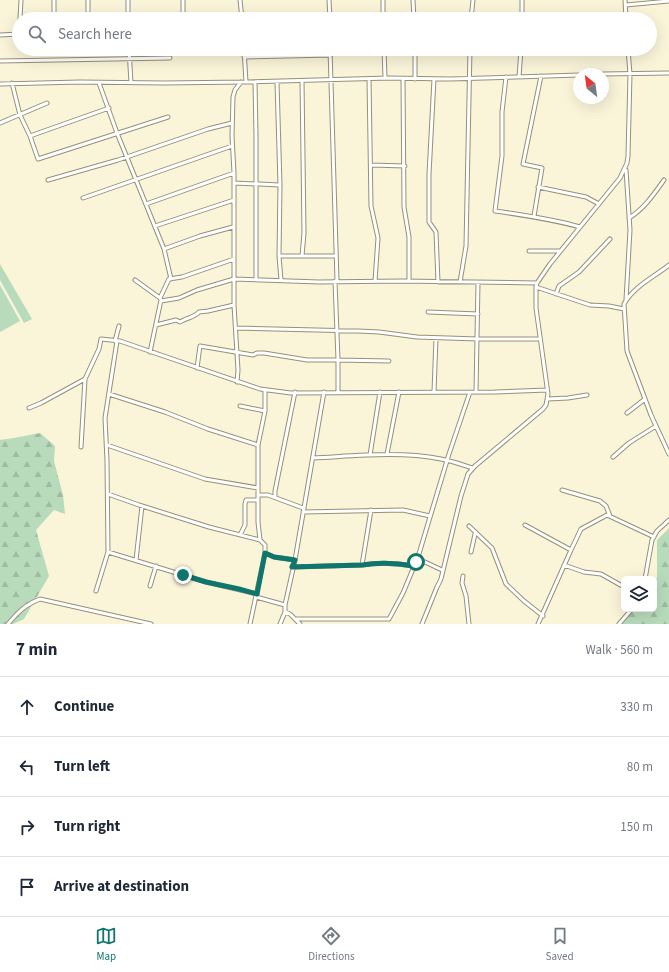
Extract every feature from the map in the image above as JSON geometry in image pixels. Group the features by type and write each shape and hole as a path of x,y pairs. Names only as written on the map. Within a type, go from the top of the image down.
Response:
{"street":[{"path":"20,12 21,0"},
{"path":"54,0 54,12"},
{"path":"88,0 88,12"},
{"path":"128,0 128,12"},
{"path":"183,0 183,12"},
{"path":"240,0 241,12"},
{"path":"329,0 330,12"},
{"path":"383,0 383,12"},
{"path":"413,0 414,12"},
{"path":"472,12 473,0"},
{"path":"522,0 522,12"},
{"path":"625,0 626,12"},
{"path":"626,5 669,1"},
{"path":"0,35 12,34"},
{"path":"130,56 131,83"},
{"path":"246,82 244,57 288,56"},
{"path":"331,56 338,392"},
{"path":"384,56 385,78"},
{"path":"415,56 415,79"},
{"path":"460,282 466,246 470,56"},
{"path":"519,76 520,56"},
{"path":"422,624 441,579 461,496 468,474 543,410 546,405 548,399 536,308 536,285 550,264 620,178 625,169 628,156 630,74 629,56"},
{"path":"0,61 170,58"},
{"path":"609,74 669,73"},
{"path":"0,84 99,82 278,82 385,78 506,78 519,76 573,75"},
{"path":"534,216 542,168 523,164 541,76"},
{"path":"403,78 405,166 404,207 409,237 409,281"},
{"path":"506,78 502,112 502,156 495,211 534,216 580,227"},
{"path":"369,79 371,206 378,238 375,281"},
{"path":"434,79 429,174 430,222 436,232 438,248 438,282"},
{"path":"302,81 304,233 302,256"},
{"path":"99,82 117,133 164,249 171,279"},
{"path":"237,382 238,370 234,305 234,173 232,123 233,97 235,90 241,82"},
{"path":"255,82 256,280"},
{"path":"278,82 280,185 279,256 281,280"},
{"path":"12,83 20,115 30,136 38,159 168,116"},
{"path":"0,123 47,103"},
{"path":"30,136 108,108"},
{"path":"48,180 127,157 208,129 232,123"},
{"path":"83,198 232,146"},
{"path":"371,165 405,166"},
{"path":"625,169 629,218 626,300 624,304 627,351 656,426 669,454"},
{"path":"146,204 234,173"},
{"path":"629,218 637,214 664,180"},
{"path":"234,183 280,185"},
{"path":"538,187 586,197 599,204"},
{"path":"155,226 234,200"},
{"path":"164,249 200,236 234,227"},
{"path":"556,294 559,286 579,272 610,239"},
{"path":"529,251 560,251"},
{"path":"279,256 336,256"},
{"path":"150,352 161,300 169,279 192,274 234,259"},
{"path":"626,300 639,287 669,265"},
{"path":"135,280 161,300 179,298 197,290 234,279 460,282 536,285 556,294 590,304 609,306 624,310"},
{"path":"476,392 478,283"},
{"path":"156,325 176,320 180,322 199,312 234,305"},
{"path":"428,312 478,314"},
{"path":"96,592 108,552 107,445 105,418 110,394 119,326"},
{"path":"236,328 379,332 436,338 540,339"},
{"path":"434,392 436,338"},
{"path":"81,447 85,379 99,349 101,339 116,341 265,390 295,392 476,392 547,390"},
{"path":"197,368 200,346 237,353 253,355 257,353 307,360 389,361"},
{"path":"29,408 85,379"},
{"path":"260,540 258,522 258,445 265,411 265,390"},
{"path":"275,497 295,392"},
{"path":"280,624 285,612 285,605 292,577 292,567 295,560 324,392"},
{"path":"370,455 380,392"},
{"path":"387,454 399,392"},
{"path":"386,624 403,593 416,562 447,460 470,392"},
{"path":"110,394 258,445"},
{"path":"548,399 587,395"},
{"path":"627,413 645,399"},
{"path":"240,406 265,411"},
{"path":"613,457 629,443 656,426"},
{"path":"107,445 205,479 258,488"},
{"path":"313,458 387,454 447,460 474,468"},
{"path":"562,490 600,501 606,506 610,516"},
{"path":"108,494 209,527 260,540 265,545 265,553 250,624"},
{"path":"258,495 275,497 303,510 403,510 430,516"},
{"path":"240,535 245,525 246,500 258,500"},
{"path":"136,560 142,506"},
{"path":"362,565 371,510"},
{"path":"538,624 543,616 581,529 607,515 654,537"},
{"path":"646,576 654,537 657,531 669,520"},
{"path":"525,525 571,550"},
{"path":"469,526 475,534 492,548 506,584 543,616"},
{"path":"471,552 475,534"},
{"path":"108,552 206,582 221,584 285,605"},
{"path":"265,553 274,557 295,560"},
{"path":"416,562 425,562 442,570"},
{"path":"292,567 362,565 374,563 397,563 414,566"},
{"path":"564,565 584,572 601,574 621,585"},
{"path":"150,586 156,566"},
{"path":"463,576 462,583 466,596 469,624"},
{"path":"8,624 20,610 30,603 40,599 151,624"},
{"path":"285,612 290,614 300,624"},
{"path":"619,624 629,612"},
{"path":"295,619 389,619"}],"green space":[{"path":"0,264 32,319 24,323 0,280"},
{"path":"0,285 20,321 0,332"},
{"path":"40,433 55,446 54,461 63,495 65,514 54,510 36,530 49,576 24,619 13,624 0,624 0,440"},
{"path":"669,528 669,624 620,624 630,612 657,612 657,540"}],"route":[{"path":"183,575 257,594 265,553 274,557 295,560 292,567 362,565 374,563 397,563 414,566 416,562"}]}
